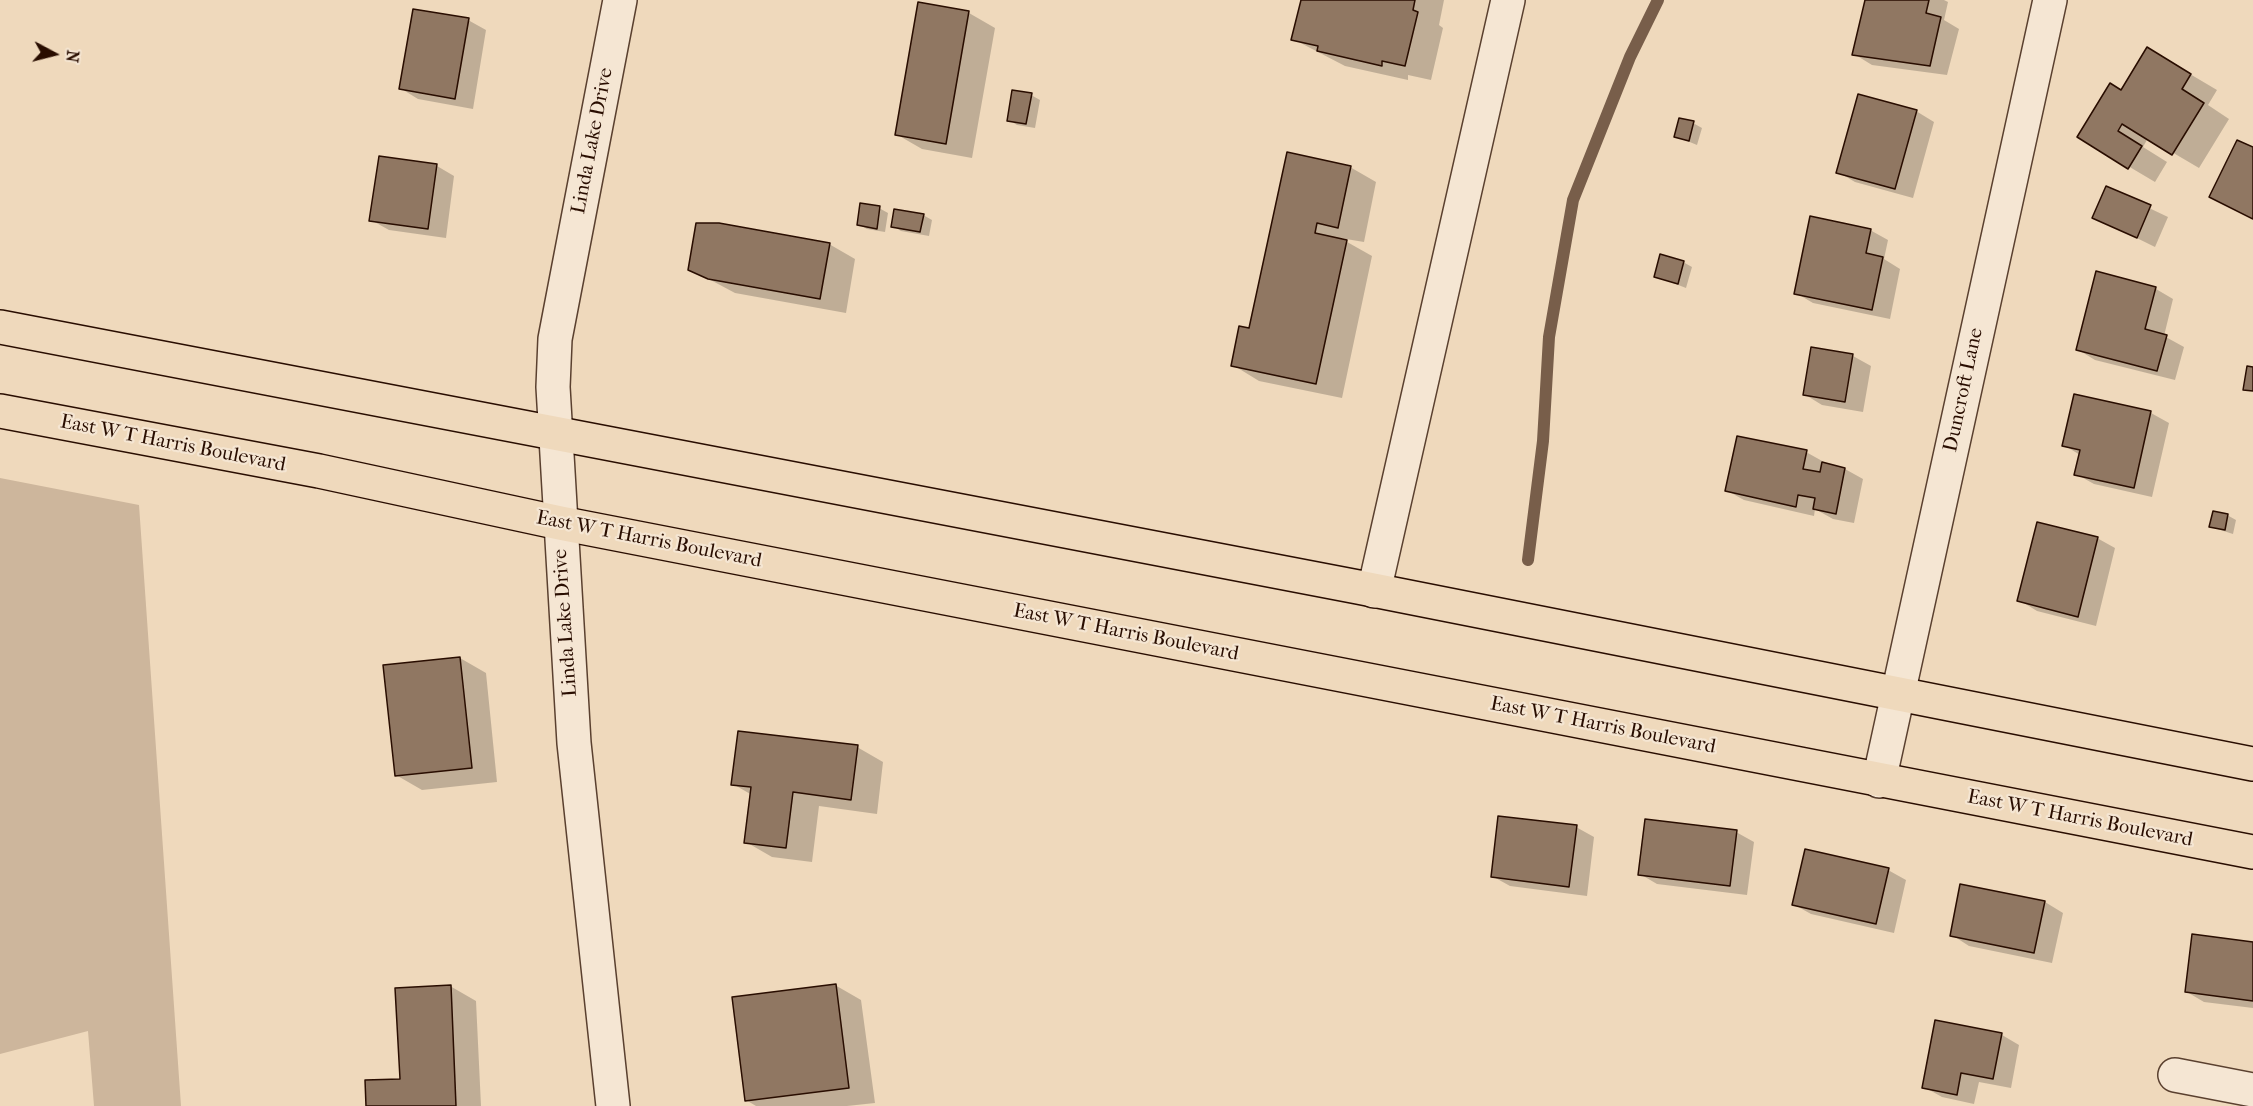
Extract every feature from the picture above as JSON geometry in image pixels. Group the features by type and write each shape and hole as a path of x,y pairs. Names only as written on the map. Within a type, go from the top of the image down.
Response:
{"main road":[{"path":"0,327 1374,591 2253,764"},
{"name":"East W T Harris Boulevard","path":"0,411 319,471 560,523 2253,852"}],"street":[{"name":"Linda Lake Drive","path":"613,1106 574,743 553,387 555,339 620,0"},
{"path":"1374,591 1476,129 1508,0"},
{"name":"Duncroft Lane","path":"1879,780 2050,0"},
{"path":"2175,1075 2253,1090"}],"shaded area":[{"path":"0,478 139,505 181,1106 94,1106 88,1031 0,1054"}],"building":[{"path":"1301,0 1415,0 1413,10 1418,12 1405,66 1382,61 1382,66 1317,51 1318,46 1291,40"},
{"path":"1865,0 1929,0 1926,13 1941,17 1930,66 1852,55"},
{"path":"918,2 969,11 946,144 895,135"},
{"path":"413,9 469,18 455,99 399,89"},
{"path":"2147,47 2191,74 2182,89 2204,103 2172,155 2122,124 2118,131 2142,146 2128,169 2077,137 2110,83 2121,90"},
{"path":"1012,90 1032,93 1026,124 1007,121"},
{"path":"1858,94 1917,110 1895,189 1836,173"},
{"path":"1679,118 1694,121 1689,141 1674,137"},
{"path":"2237,140 2253,147 2253,219 2209,197"},
{"path":"1287,152 1351,166 1338,228 1317,223 1315,233 1347,240 1316,384 1231,366 1239,326 1249,328"},
{"path":"379,156 437,164 428,229 369,221"},
{"path":"2106,186 2151,205 2137,238 2092,218"},
{"path":"860,203 880,206 877,229 857,225"},
{"path":"894,209 924,214 920,232 891,227"},
{"path":"1810,216 1871,229 1866,253 1883,257 1872,310 1794,294"},
{"path":"696,223 719,223 830,243 820,299 708,279 688,270"},
{"path":"1660,254 1684,261 1678,284 1654,277"},
{"path":"2096,271 2156,287 2145,329 2167,335 2157,371 2076,350"},
{"path":"1811,347 1853,354 1845,402 1803,395"},
{"path":"2247,366 2253,367 2253,391 2243,390"},
{"path":"2074,394 2151,411 2134,488 2074,475 2080,450 2062,446"},
{"path":"1737,436 1807,450 1803,469 1820,472 1822,462 1845,468 1836,514 1813,509 1815,498 1798,495 1796,507 1725,491"},
{"path":"2213,511 2228,514 2225,530 2209,527"},
{"path":"2037,522 2098,537 2078,617 2017,601"},
{"path":"460,657 472,768 395,776 383,665"},
{"path":"738,731 858,745 851,800 793,792 786,848 744,843 751,787 731,785"},
{"path":"1498,816 1577,825 1569,887 1491,877"},
{"path":"1645,819 1737,830 1730,886 1638,875"},
{"path":"1805,849 1889,868 1876,924 1792,905"},
{"path":"1960,884 2045,901 2034,953 1950,936"},
{"path":"2192,934 2253,942 2253,1001 2185,992"},
{"path":"836,984 849,1088 745,1101 732,997"},
{"path":"451,985 456,1106 366,1106 365,1080 400,1079 395,988"},
{"path":"1935,1020 2002,1033 1993,1079 1961,1073 1957,1095 1922,1088"}],"waterway":[{"path":"1528,560 1543,441 1549,337 1573,200 1630,57 1658,0"}]}
